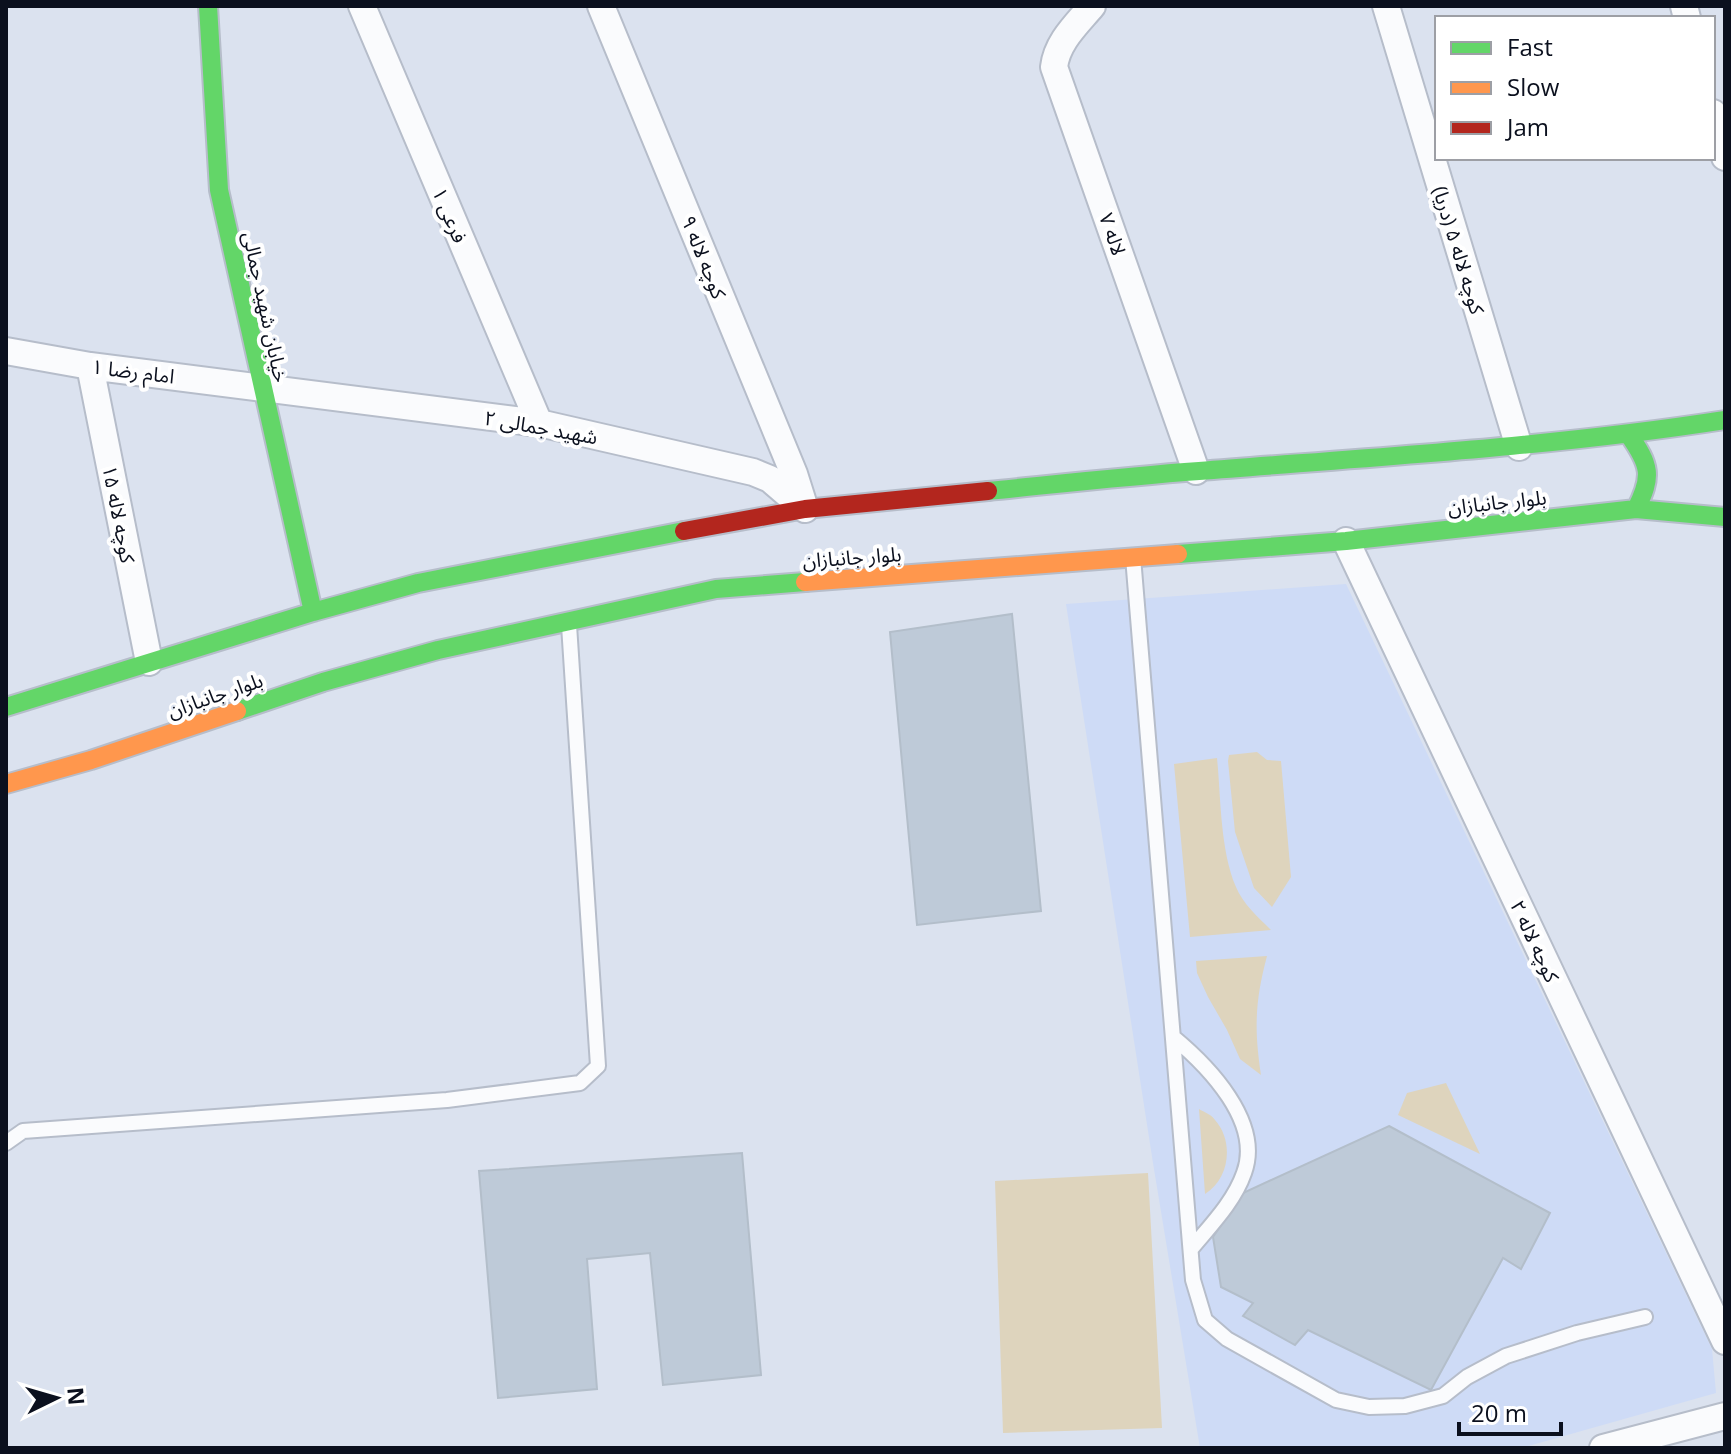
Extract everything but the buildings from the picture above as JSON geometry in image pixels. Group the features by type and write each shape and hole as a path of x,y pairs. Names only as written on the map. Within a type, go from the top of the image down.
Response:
{"street":[{"name":"فرعی ۱","path":"362,6 539,423"},
{"name":"کوچه لاله ۹","path":"601,6 794,474 805,509"},
{"name":"لاله ۷","path":"1092,6 1063,40 1054,67 1196,471"},
{"name":"کوچه لاله ۵ (دریا)","path":"1386,6 1519,447"},
{"name":"خیابان شهید جمالی","path":"212,8 219,190 313,612"},
{"path":"1715,120 1725,157"},
{"name":"امام رضا ۱","path":"6,351 90,366 261,387"},
{"name":"کوچه لاله ۱۵","path":"90,366 149,662"},
{"name":"شهید جمالی ۲","path":"261,387 539,423 753,472 770,479 805,509"},
{"path":"6,707 313,612 418,583 805,509 1196,471 1519,447 1725,420"},
{"path":"1629,435 1647,459 1648,487 1636,509"},
{"name":"بلوار جانبازان","path":"6,784 91,760 323,682 438,650 716,589 1346,541 1636,509 1725,517"},
{"name":"کوچه لاله ۲","path":"1346,541 1725,1341"},
{"path":"1603,1448 1725,1416"}],"lane":[{"path":"1133,557 1193,1280 1205,1320 1227,1339 1336,1400 1369,1407 1405,1406 1443,1396 1467,1377 1506,1356 1577,1333 1645,1317"},
{"path":"6,1143 23,1131 447,1100 580,1083 598,1066 569,621"},
{"path":"1173,1037 1199,1058 1218,1080 1237,1112 1247,1142 1248,1160 1244,1174 1227,1205 1191,1249"}],"shaded area":[{"path":"1346,584 1712,1349 1716,1393 1521,1448 1200,1448 1066,604"},
{"path":"1257,752 1267,760 1281,761 1291,877 1272,907 1254,888 1235,832 1228,761 1229,755"},
{"path":"1217,758 1224,840 1231,872 1243,899 1271,930 1190,937 1174,764"},
{"path":"1267,956 1257,1015 1261,1075 1240,1059 1197,973 1196,961"},
{"path":"1446,1083 1480,1154 1398,1115 1407,1093"},
{"path":"1199,1109 1212,1117 1221,1129 1227,1149 1220,1179 1205,1194"},
{"path":"1148,1173 1162,1428 1003,1433 995,1181"}],"traffic: fast":[{"path":"208,6 219,190 313,612"},
{"path":"988,491 1529,444 1725,420"},
{"path":"1629,435 1647,471 1645,488 1636,509"},
{"path":"1178,554 1346,541 1636,509 1725,517"},
{"path":"6,707 313,612 418,583 684,531"},
{"path":"237,711 323,682 438,650 716,589 805,582"}],"traffic: slow":[{"path":"805,582 1178,554"},
{"path":"6,784 91,760 237,711"}],"traffic: jam":[{"path":"684,531 805,509 988,491"}]}
